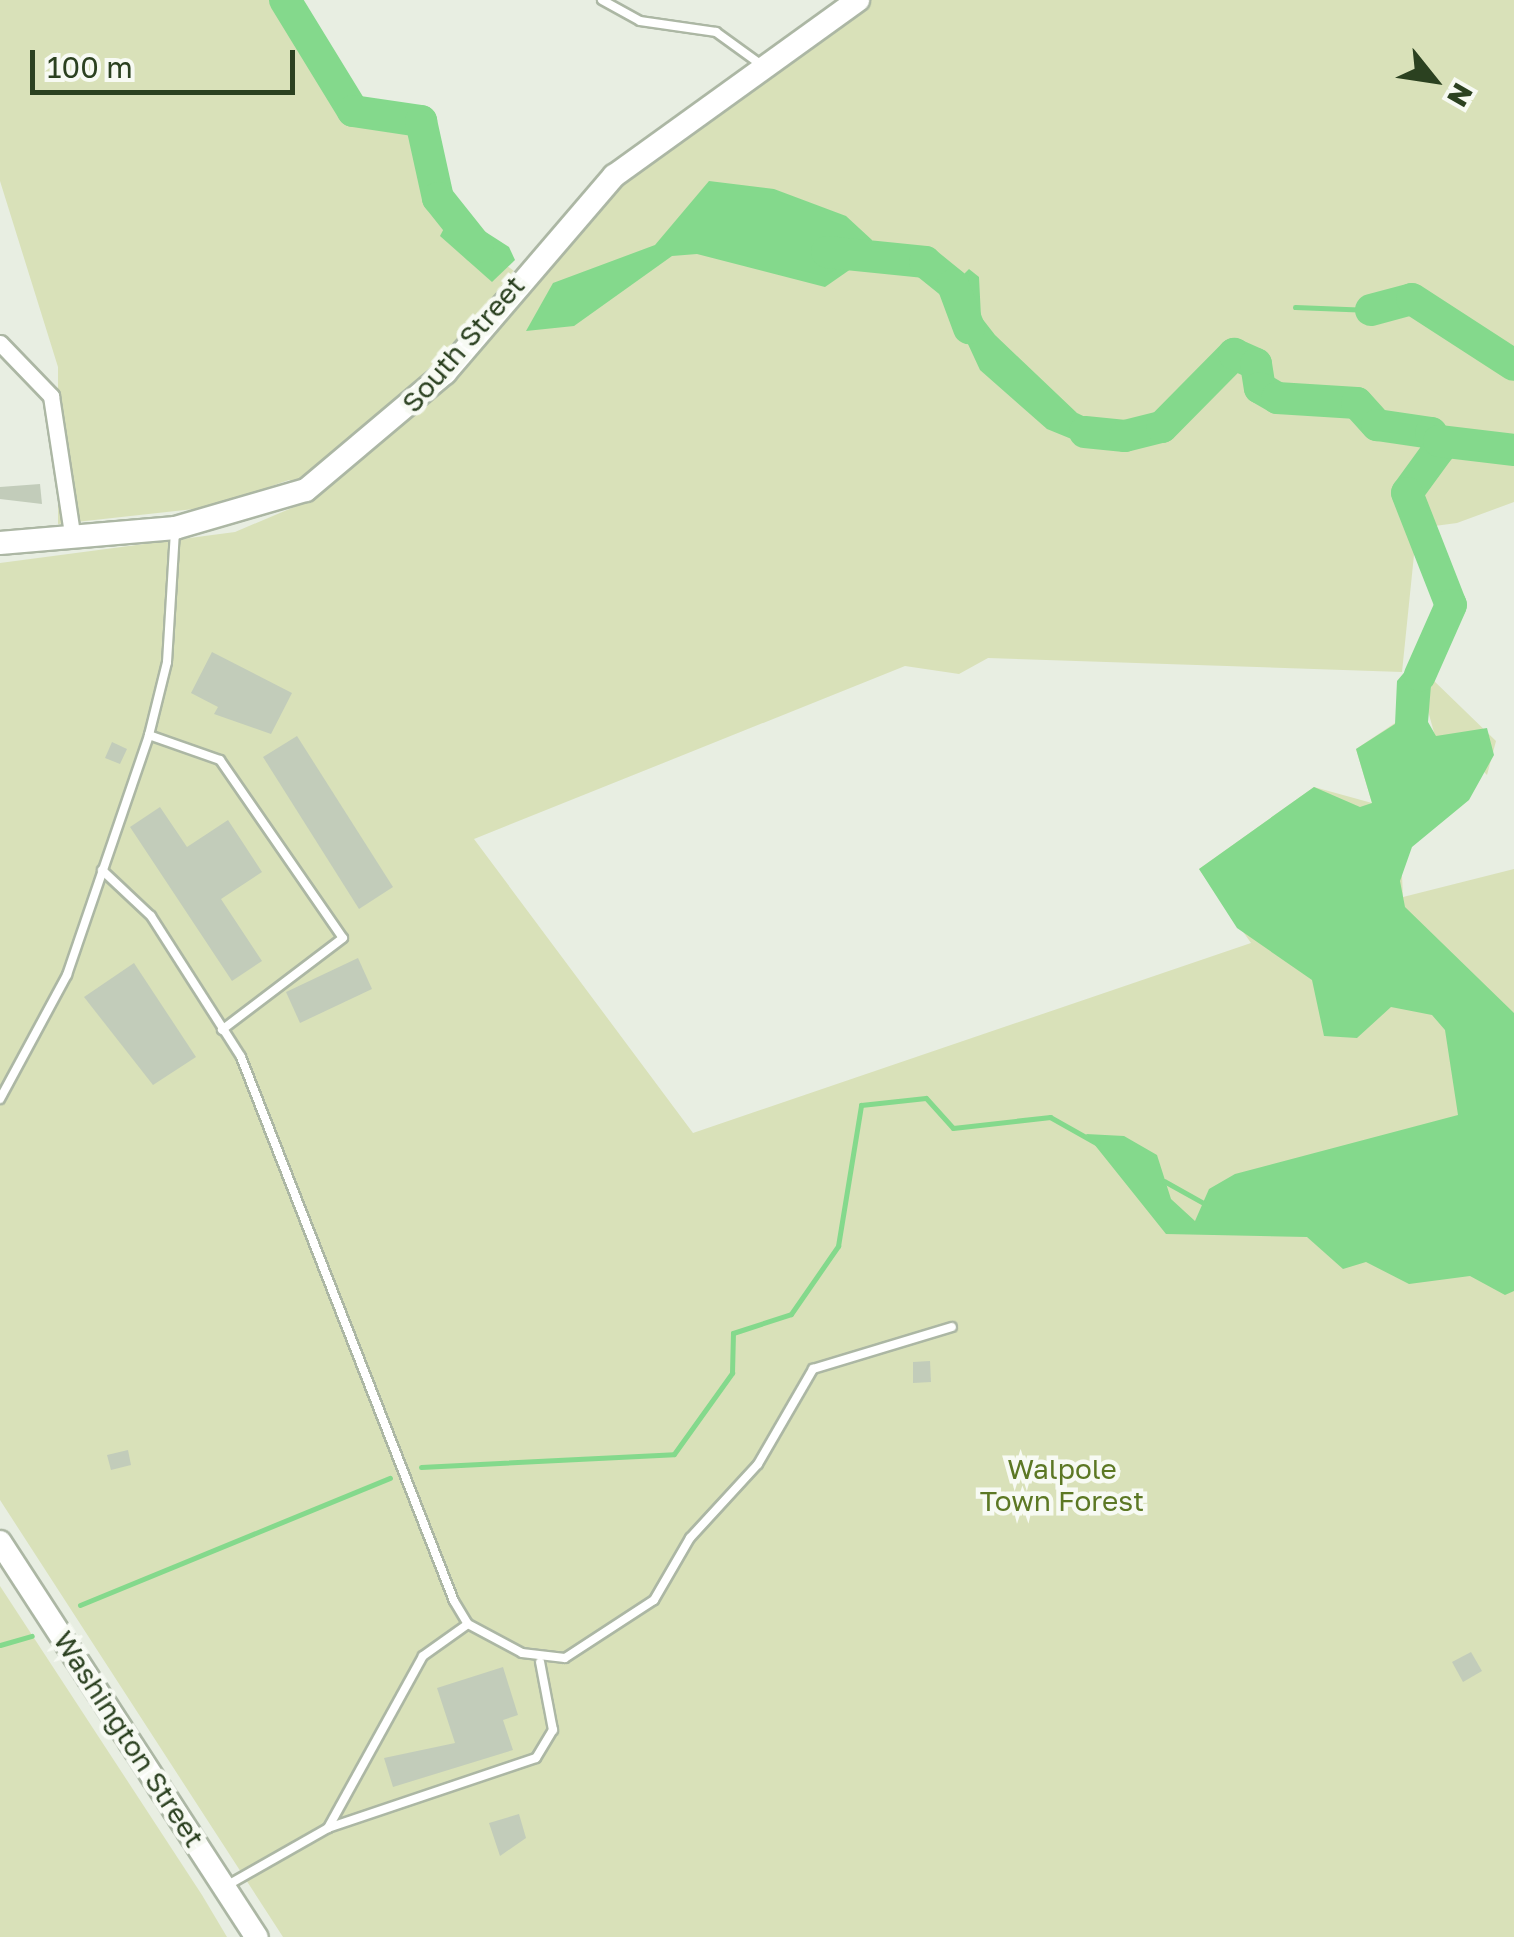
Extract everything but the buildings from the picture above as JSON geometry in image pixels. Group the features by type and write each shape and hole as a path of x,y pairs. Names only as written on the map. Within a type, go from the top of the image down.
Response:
{"street":[{"name":"South Street","path":"0,543 176,528 291,499 333,473 445,373 589,199 763,66 858,0"},
{"path":"0,343 50,396 72,534"},
{"name":"Washington Street","path":"0,1542 257,1937"}],"lane":[{"path":"602,0 640,21 716,32 763,66"},
{"path":"0,1099 60,990 149,734 167,662 176,528"},
{"path":"149,734 220,760 343,938 222,1030"},
{"path":"102,870 136,896 241,1057 468,1624 540,1662 589,1648 660,1594 690,1538 758,1464 813,1369 952,1328"},
{"path":"328,1828 423,1656 468,1624"},
{"path":"226,1886 328,1828 540,1755 552,1730 540,1662"}],"green space":[{"name":"Walpole Town Forest","path":"0,0 285,0 353,111 421,121 430,180 450,223 522,277 567,223 858,0 1514,0 1514,502 1457,523 1427,527 1418,516 1402,672 988,658 959,674 905,666 474,839 693,1133 1251,943 1199,869 1314,787 1372,803 1356,749 1395,723 1403,897 1514,869 1514,1937 283,1937 0,1500 0,563 235,532 320,496 289,480 212,507 58,524 58,367 0,181"},
{"path":"1431,678 1496,741 1487,775 1450,737 1435,736 1425,700"},
{"path":"0,1586 202,1895 227,1937 0,1937"}],"shaded area":[{"path":"709,181 774,189 846,216 872,240 871,255 825,287 697,254 672,256 574,326 526,331 553,283 655,245"},
{"path":"453,211 509,247 515,260 492,282 440,236"},
{"path":"969,269 979,277 981,317 995,335 1077,413 1125,436 1096,449 1047,429 980,370 955,316 953,285"},
{"path":"1435,636 1428,722 1436,736 1487,728 1494,755 1469,800 1412,847 1400,881 1405,907 1514,1013 1514,1291 1505,1295 1470,1276 1409,1284 1366,1262 1343,1269 1307,1237 1166,1234 1086,1134 1124,1136 1157,1155 1171,1199 1195,1221 1209,1189 1235,1174 1458,1115 1445,1030 1432,1015 1391,1007 1357,1038 1324,1036 1312,980 1237,928 1199,869 1314,787 1360,807 1372,803 1356,749 1395,724 1397,681"}],"waterway":[{"path":"285,0 353,111 421,121 438,198 477,247"},
{"path":"827,252 925,262 953,285 969,328"},
{"path":"1371,310 1412,299 1514,365"},
{"path":"1295,307 1371,310"},
{"path":"1085,432 1125,436 1162,427 1234,354 1256,364 1260,388 1277,398 1357,403 1377,425 1431,433 1439,449 1407,493 1451,605 1420,675"},
{"path":"1439,441 1514,450"},
{"path":"421,1467 674,1454 732,1373 733,1333 791,1314 838,1246 861,1105 926,1098 953,1128 1050,1117 1098,1144"},
{"path":"1164,1181 1207,1205"},
{"path":"80,1605 390,1478"},
{"path":"0,1645 32,1636"}]}
